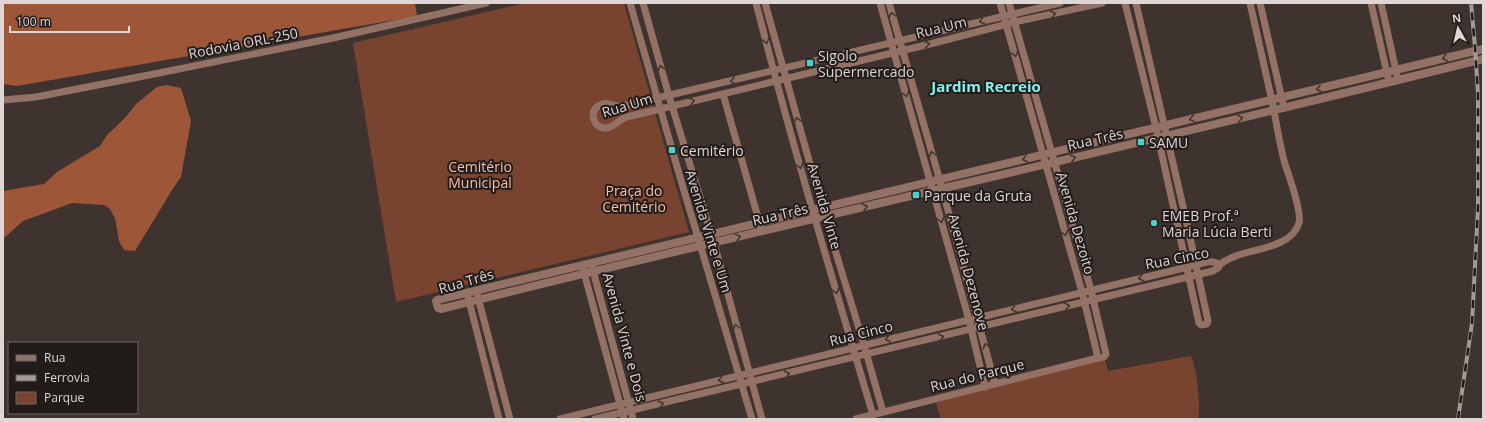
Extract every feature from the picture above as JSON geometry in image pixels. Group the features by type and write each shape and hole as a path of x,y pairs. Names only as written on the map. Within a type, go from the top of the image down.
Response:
{"street":[{"name":"Rodovia ORL-250","path":"3,100 36,97 149,75 333,38 486,3"},
{"name":"Avenida Vinte e Um","path":"630,3 700,246 752,419"},
{"name":"Avenida Vinte e Um","path":"643,3 669,96 714,243 762,419"},
{"name":"Avenida Vinte","path":"756,3 773,71 812,210 873,415"},
{"name":"Avenida Vinte","path":"765,3 782,69 883,412"},
{"name":"Avenida Dezenove","path":"880,3 969,320 985,387"},
{"name":"Avenida Dezenove","path":"889,3 940,179 995,384"},
{"name":"Avenida Dezoito","path":"1000,3 1101,358 1106,354 1091,290 1009,3"},
{"name":"Rua Um","path":"1060,3 669,96 617,106 607,103 601,104 597,106 593,118 596,124 600,127 607,128 627,117 1015,22 1102,3"},
{"path":"1126,3 1156,128 1199,323 1201,325 1207,324 1198,274 1136,3"},
{"path":"1219,265 1227,259 1282,242 1294,234 1299,221 1295,197 1285,163 1250,3"},
{"path":"1260,3 1284,108"},
{"path":"1371,3 1389,82"},
{"path":"1381,3 1398,80"},
{"name":"Rua Três","path":"1483,49 476,290 437,300 437,305 438,308 441,309 815,218 1158,138 1483,59"},
{"path":"723,94 762,231"},
{"path":"1034,124 1043,122"},
{"path":"890,191 892,200"},
{"path":"1058,208 1067,206"},
{"name":"Avenida Vinte e Dois","path":"591,262 633,419"},
{"name":"Rua Cinco","path":"560,419 1187,267 1212,262 1216,262 1219,265 1219,267 1213,271 1189,277 631,411 623,416 595,419"},
{"name":"Avenida Vinte e Dois","path":"582,265 623,416"},
{"path":"956,276 966,274"},
{"path":"476,290 510,419"},
{"path":"467,293 499,419"},
{"name":"Rua do Parque","path":"856,419 1101,358"}],"green space":[{"name":"Cemitério Municipal","path":"525,3 624,3 689,232 396,302 353,43"},
{"path":"1191,356 1198,387 1198,419 941,419 935,400 1104,357 1108,371"}],"shaded area":[{"path":"3,3 415,3 417,16 17,86 3,84"},
{"path":"166,85 181,88 191,121 181,177 135,251 124,250 119,241 115,218 109,208 104,205 72,203 23,221 3,239 3,191 44,184 57,172 100,146 107,135 125,118 136,104 157,87"}],"railway":[{"path":"1458,419 1472,323 1478,208 1478,94 1471,3"}],"place":[{"name":"Sigolo Supermercado","path":"810,63"},
{"name":"SAMU","path":"1141,142"},
{"name":"Cemitério","path":"672,150"},
{"name":"Parque da Gruta","path":"916,195"},
{"name":"EMEB Prof.ª Maria Lúcia Berti","path":"1154,223"}],"district":[{"name":"Jardim Recreio","path":"986,86"}],"park label":[{"name":"Praça do Cemitério","path":"634,198"}]}
